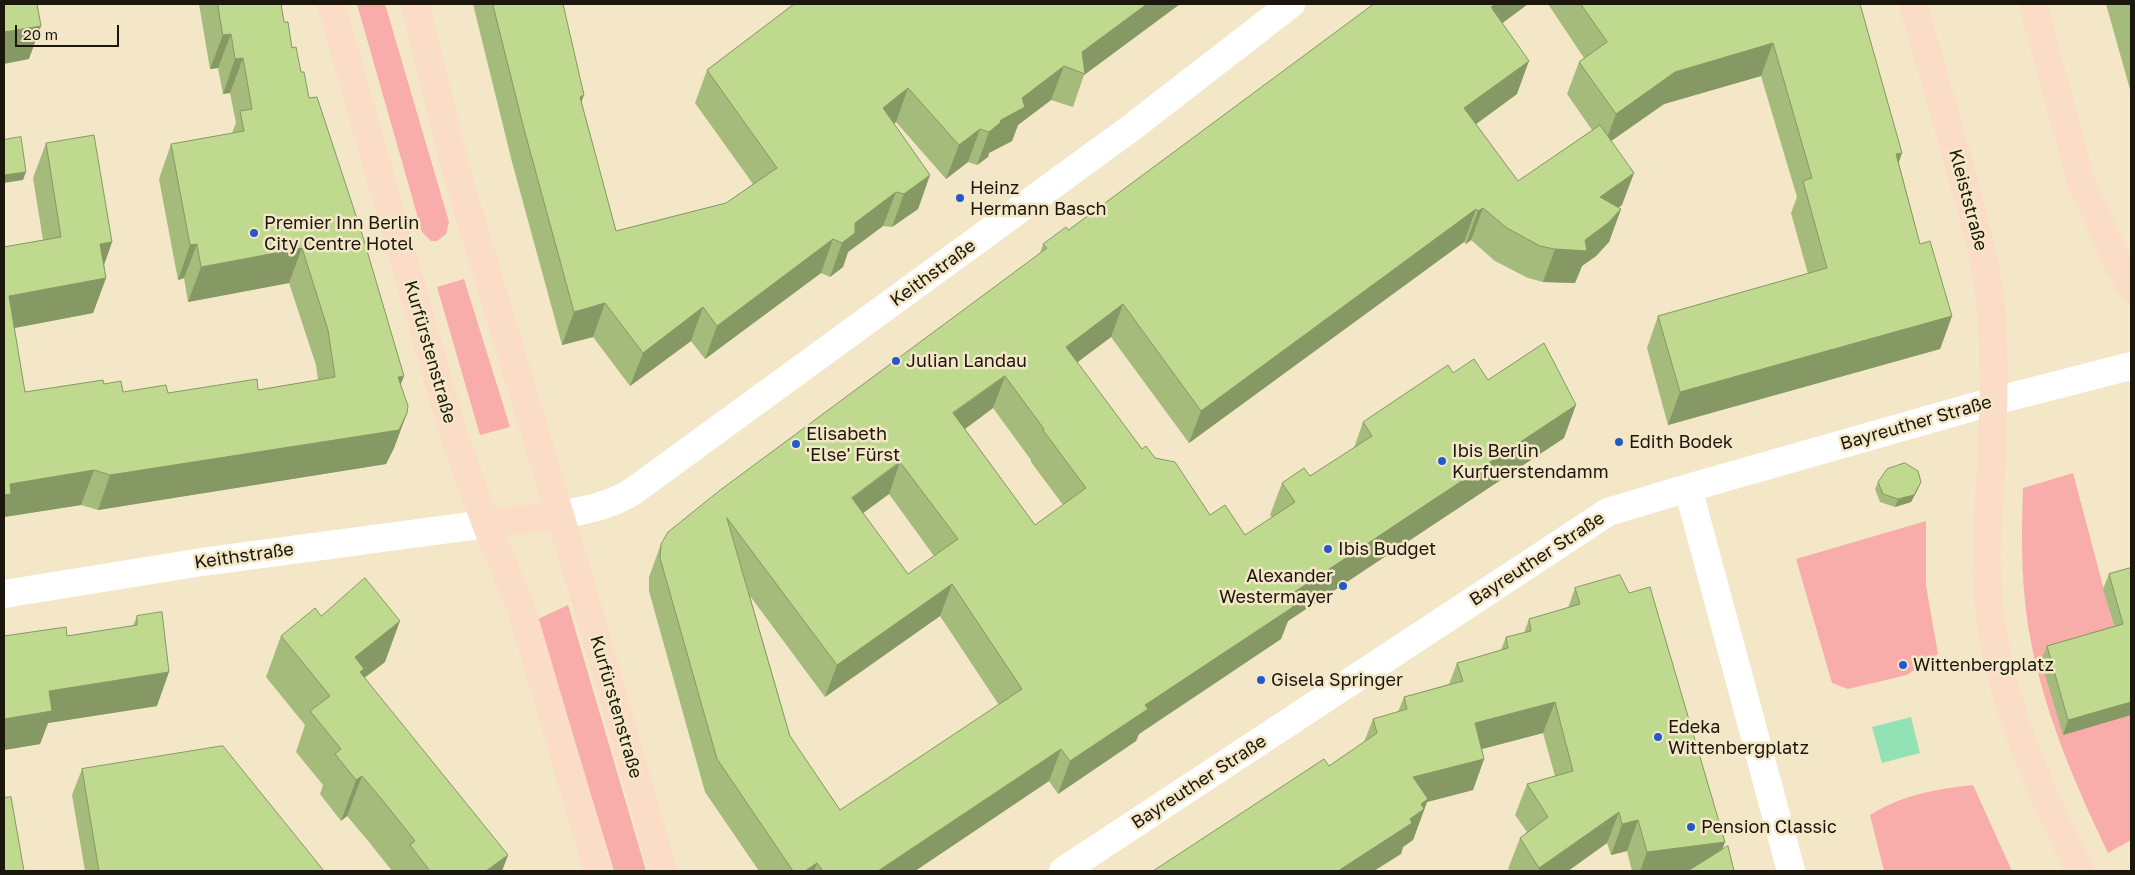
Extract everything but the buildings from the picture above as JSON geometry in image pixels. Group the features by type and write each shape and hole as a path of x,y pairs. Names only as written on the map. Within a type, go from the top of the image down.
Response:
{"main road":[{"name":"Kurfürstenstraße","path":"332,4 456,443 486,524 522,611 598,871"},
{"name":"Kurfürstenstraße","path":"415,4 457,174 560,515 663,871"},
{"name":"Kleiststraße","path":"1913,4 1985,262 1992,321 1994,401"},
{"path":"2033,4 2081,182 2117,261 2131,286"},
{"path":"1994,401 1986,540 1988,596 1994,648 2005,694 2026,751 2050,810 2080,871"},
{"path":"486,524 560,515"}],"street":[{"name":"Keithstraße","path":"560,515 595,509 614,502 632,492 1132,128 1291,4"},
{"name":"Bayreuther Straße","path":"1063,871 1608,512 1994,401 2131,366"},
{"path":"1688,488 1792,871"},
{"name":"Keithstraße","path":"4,594 202,562 486,524"}],"shaded area":[{"path":"357,4 385,4 449,222 446,234 437,241 431,241 422,232"},
{"path":"464,279 510,427 480,435 437,287"},
{"path":"2073,473 2117,639 2131,715 2131,840 2108,853 2085,803 2054,726 2032,647 2024,588 2022,548 2023,488"},
{"path":"1926,521 1926,586 1938,654 1907,675 1848,689 1832,683 1796,559"},
{"path":"568,605 646,871 614,871 538,619"},
{"path":"1911,717 1920,753 1882,763 1872,727"},
{"path":"1973,785 2012,871 1884,871 1870,815 1894,802 1920,794"}],"place":[{"name":"Heinz Hermann Basch","path":"960,198"},
{"name":"Premier Inn Berlin City Centre Hotel","path":"254,233"},
{"name":"Julian Landau","path":"896,361"},
{"name":"Edith Bodek","path":"1619,442"},
{"name":"Elisabeth 'Else' Fürst","path":"796,444"},
{"name":"Ibis Berlin Kurfuerstendamm","path":"1442,461"},
{"name":"Ibis Budget","path":"1328,549"},
{"name":"Alexander Westermayer","path":"1343,586"},
{"name":"Wittenbergplatz","path":"1903,665"},
{"name":"Gisela Springer","path":"1261,680"},
{"name":"Edeka Wittenbergplatz","path":"1658,737"},
{"name":"Pension Classic","path":"1691,827"}]}
